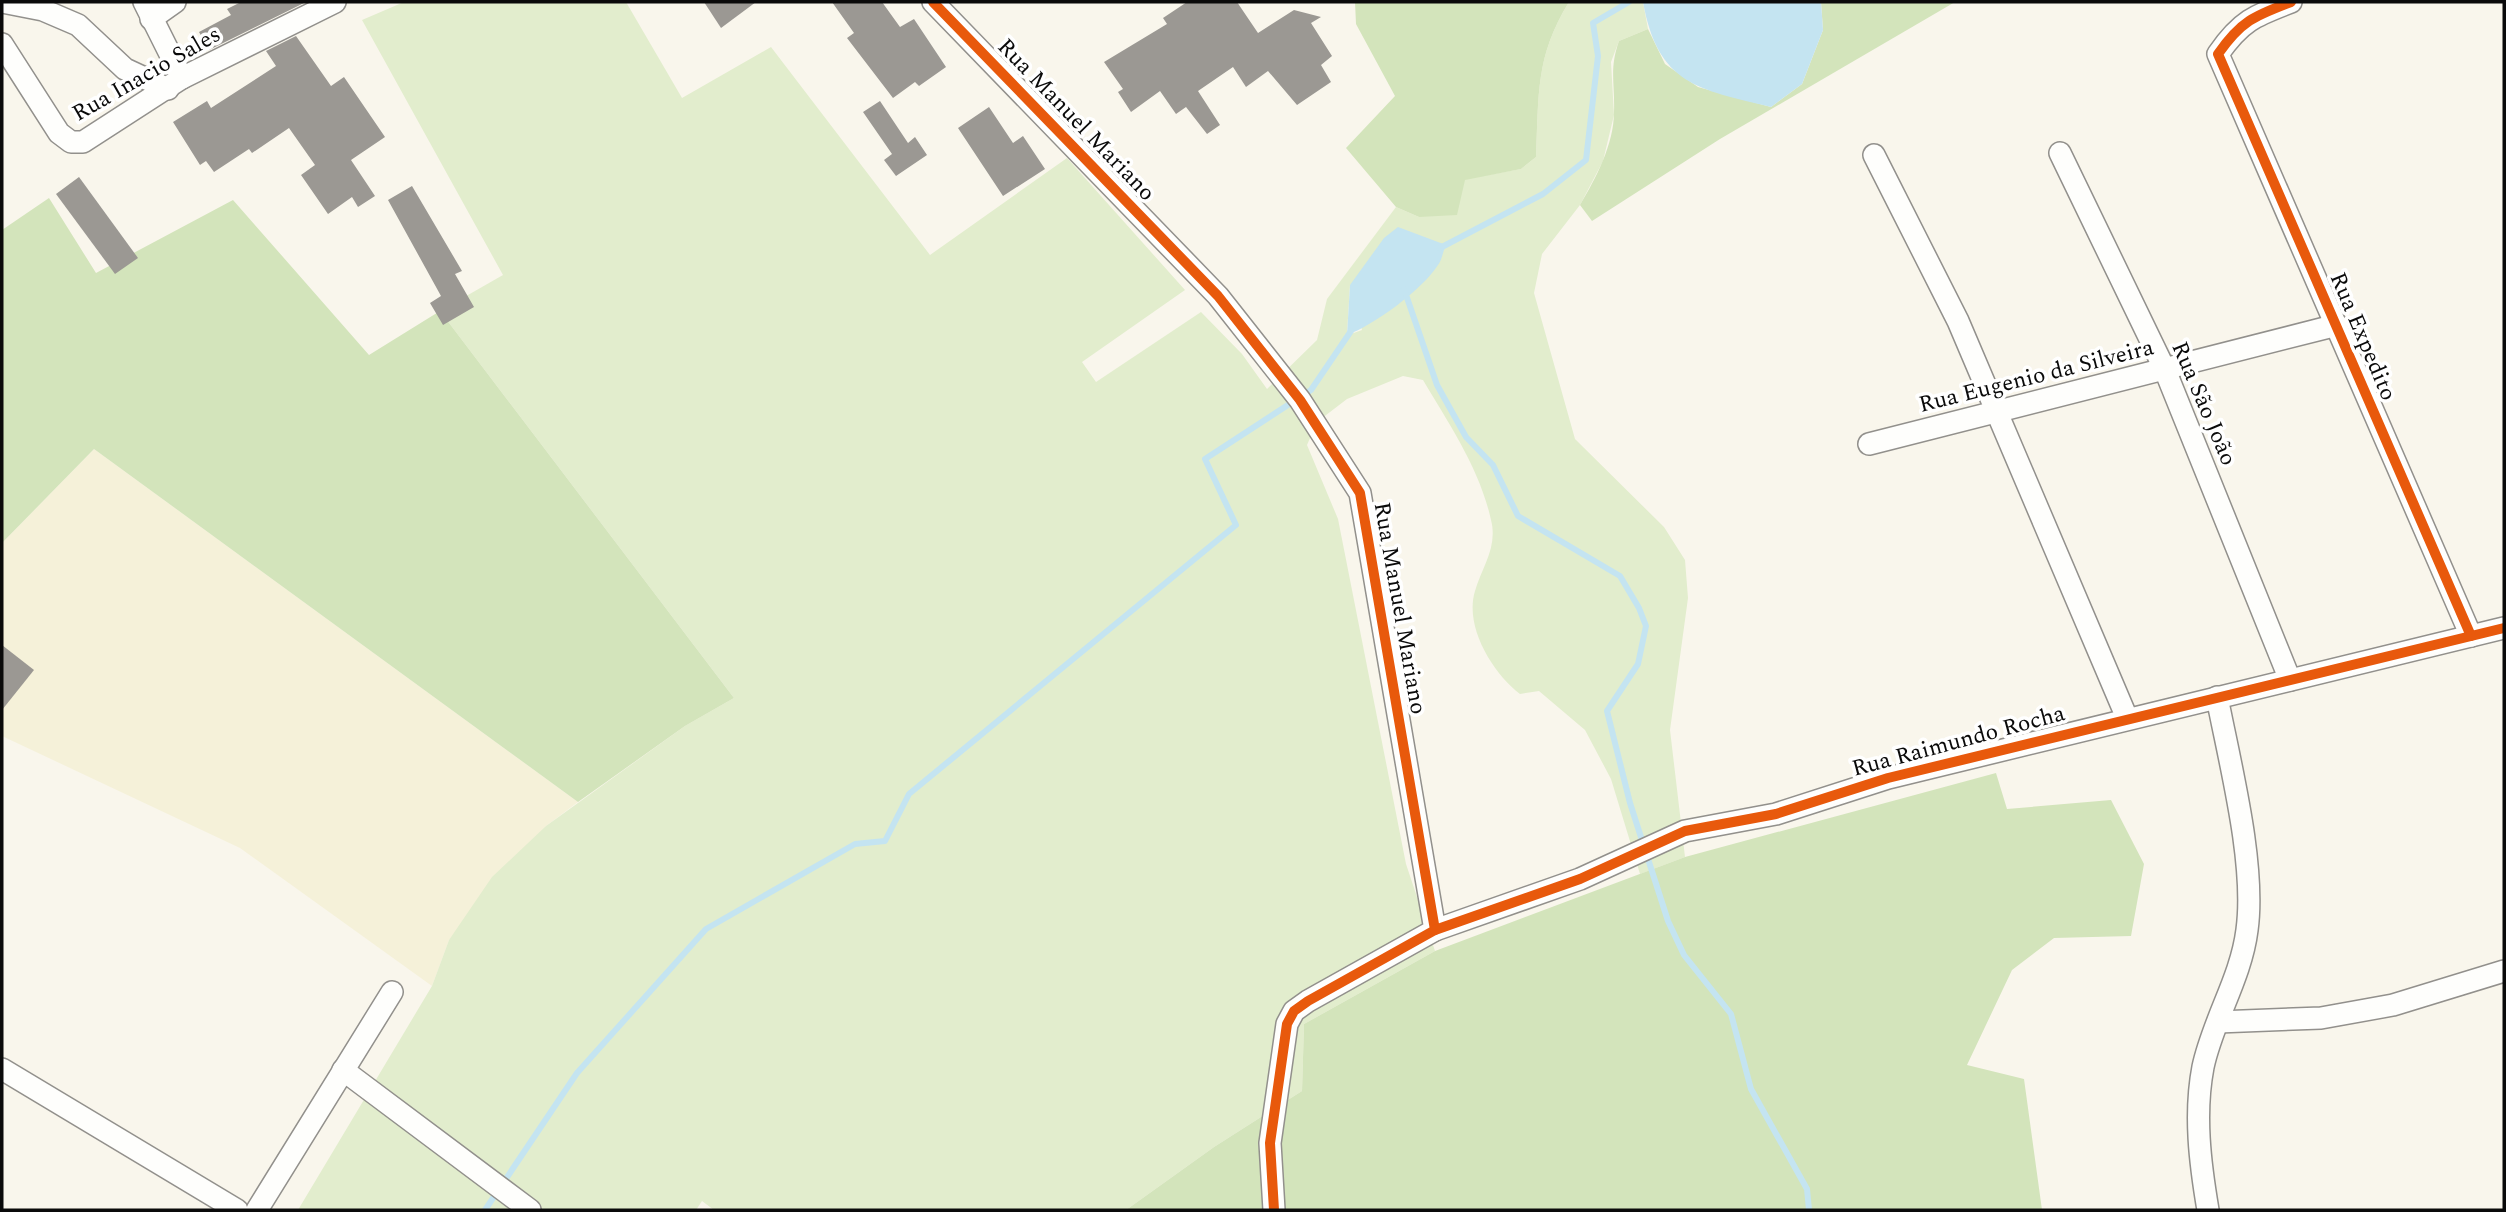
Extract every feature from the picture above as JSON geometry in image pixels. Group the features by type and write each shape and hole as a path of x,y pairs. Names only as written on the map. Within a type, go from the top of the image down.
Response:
{"street":[{"path":"2,2 43,10 78,25 125,69 175,84"},
{"path":"175,2 147,10 175,84"},
{"name":"Rua Inacio Sales","path":"2,44 59,133 71,142 83,142 175,84 335,2"},
{"name":"Rua Manuel Mariano","path":"933,2 1218,296 1300,400 1360,493 1435,930"},
{"name":"Rua Expedito","path":"2291,2 2258,15 2235,29 2218,54 2471,636"},
{"name":"Rua São João","path":"2060,153 2165,370 2290,680"},
{"path":"1874,155 1958,321 2127,718"},
{"name":"Rua Eugenio da Silveira","path":"1869,444 2337,325"},
{"name":"Rua Raimundo Rocha","path":"1435,930 1580,879 1685,831 1776,814 1888,778 2504,628"},
{"path":"2208,1210 2200,1160 2199,1106 2204,1066 2238,970 2247,929 2248,892 2240,815 2217,698"},
{"path":"1274,1210 1270,1143 1287,1024 1294,1011 1435,930"},
{"path":"2218,1023 2333,1016 2393,1005 2504,971"},
{"path":"257,1210 393,992"},
{"path":"2,1069 237,1210"},
{"path":"343,1070 530,1210"}],"shaded area":[{"path":"94,449 578,802 546,826 449,940 432,986 240,848 2,736 2,543"}],"green space":[{"path":"404,2 626,2 682,98 771,47 930,255 1067,158 1185,290 1082,362 1096,382 1201,312 1242,354 1267,389 1317,340 1327,299 1396,207 1419,217 1465,179 1521,169 1536,157 1544,59 1569,2 1643,2 1648,29 1619,41 1611,62 1614,115 1603,161 1580,205 1542,254 1534,293 1575,439 1664,527 1685,560 1688,598 1670,730 1685,857 1640,874 1611,779 1585,730 1539,691 1520,694 1491,662 1477,634 1473,605 1475,591 1491,548 1493,530 1486,501 1463,447 1423,380 1403,376 1347,399 1317,422 1307,445 1338,519 1406,864 1435,951 1304,1024 1302,1091 1214,1147 1126,1210 714,1210 702,1201 696,1210 298,1210 432,986 449,940 492,877 546,826 685,726 734,698 440,311 503,275 362,20","holes":["1350,285 1362,330 1347,334"]},
{"path":"1355,2 1569,2 1544,59 1536,157 1521,169 1465,180 1457,215 1419,217 1396,207 1346,148 1395,96 1356,24"},
{"path":"1821,2 1955,2 1720,139 1592,221 1580,205 1598,172 1611,136 1614,112 1613,68 1619,41 1648,29 1665,64 1698,87 1771,107 1802,84 1823,30"},
{"path":"49,198 96,273 233,200 369,355 440,311 734,698 685,726 578,802 94,449 2,543 2,230"},
{"path":"1996,773 2007,809 2111,800 2144,864 2131,936 2054,938 2012,970 1967,1065 2024,1079 2042,1210 1126,1210 1214,1147 1302,1091 1304,1024 1435,951 1685,857"}],"water":[{"path":"1643,2 1821,2 1823,30 1802,84 1771,107 1722,95 1685,79 1659,51"},
{"path":"1398,227 1446,245 1441,261 1431,275 1397,306 1347,335 1350,285 1384,238"}],"building":[{"path":"241,2 306,2 209,50 199,32 231,15 227,9"},
{"path":"704,2 756,2 721,28"},
{"path":"832,2 882,2 900,27 914,19 946,67 919,86 915,82 893,98 847,38 854,33"},
{"path":"1187,2 1237,2 1258,33 1294,10 1321,17 1311,23 1332,56 1321,65 1331,82 1297,105 1268,71 1246,87 1233,67 1198,91 1220,125 1207,134 1186,107 1176,114 1160,91 1131,112 1118,92 1123,89 1104,62 1167,24 1163,18"},
{"path":"296,36 331,86 344,77 385,137 351,160 375,196 358,207 352,197 328,214 301,175 315,165 289,128 252,153 249,149 214,172 206,161 200,165 173,122 207,101 211,108 276,66 266,51"},
{"path":"880,101 908,143 915,137 927,155 896,176 884,160 892,154 863,112"},
{"path":"989,107 1013,143 1023,136 1045,169 1003,196 958,128"},
{"path":"79,177 138,258 115,274 56,194"},
{"path":"412,186 462,271 455,274 474,307 443,325 430,303 441,296 388,200"},
{"path":"2,645 34,670 2,710"}],"waterway":[{"path":"1440,248 1543,194 1586,160 1598,56 1593,23 1629,2"},
{"path":"1404,289 1437,385 1466,437 1493,465 1518,516 1620,576 1639,608 1646,626 1638,664 1607,711 1630,803 1668,921 1684,955 1731,1014 1751,1089 1807,1189 1809,1210"},
{"path":"485,1210 577,1073 706,929 855,844 885,841 909,794 1236,525 1205,459 1311,390 1351,331"}],"cycle path":[{"path":"933,2 1218,296 1300,400 1360,493 1435,930 1294,1011 1287,1024 1270,1143 1274,1210"},
{"path":"2291,2 2249,21 2218,54 2471,636"},
{"path":"1435,930 1580,879 1685,831 1776,814 1888,778 2504,628"}]}
